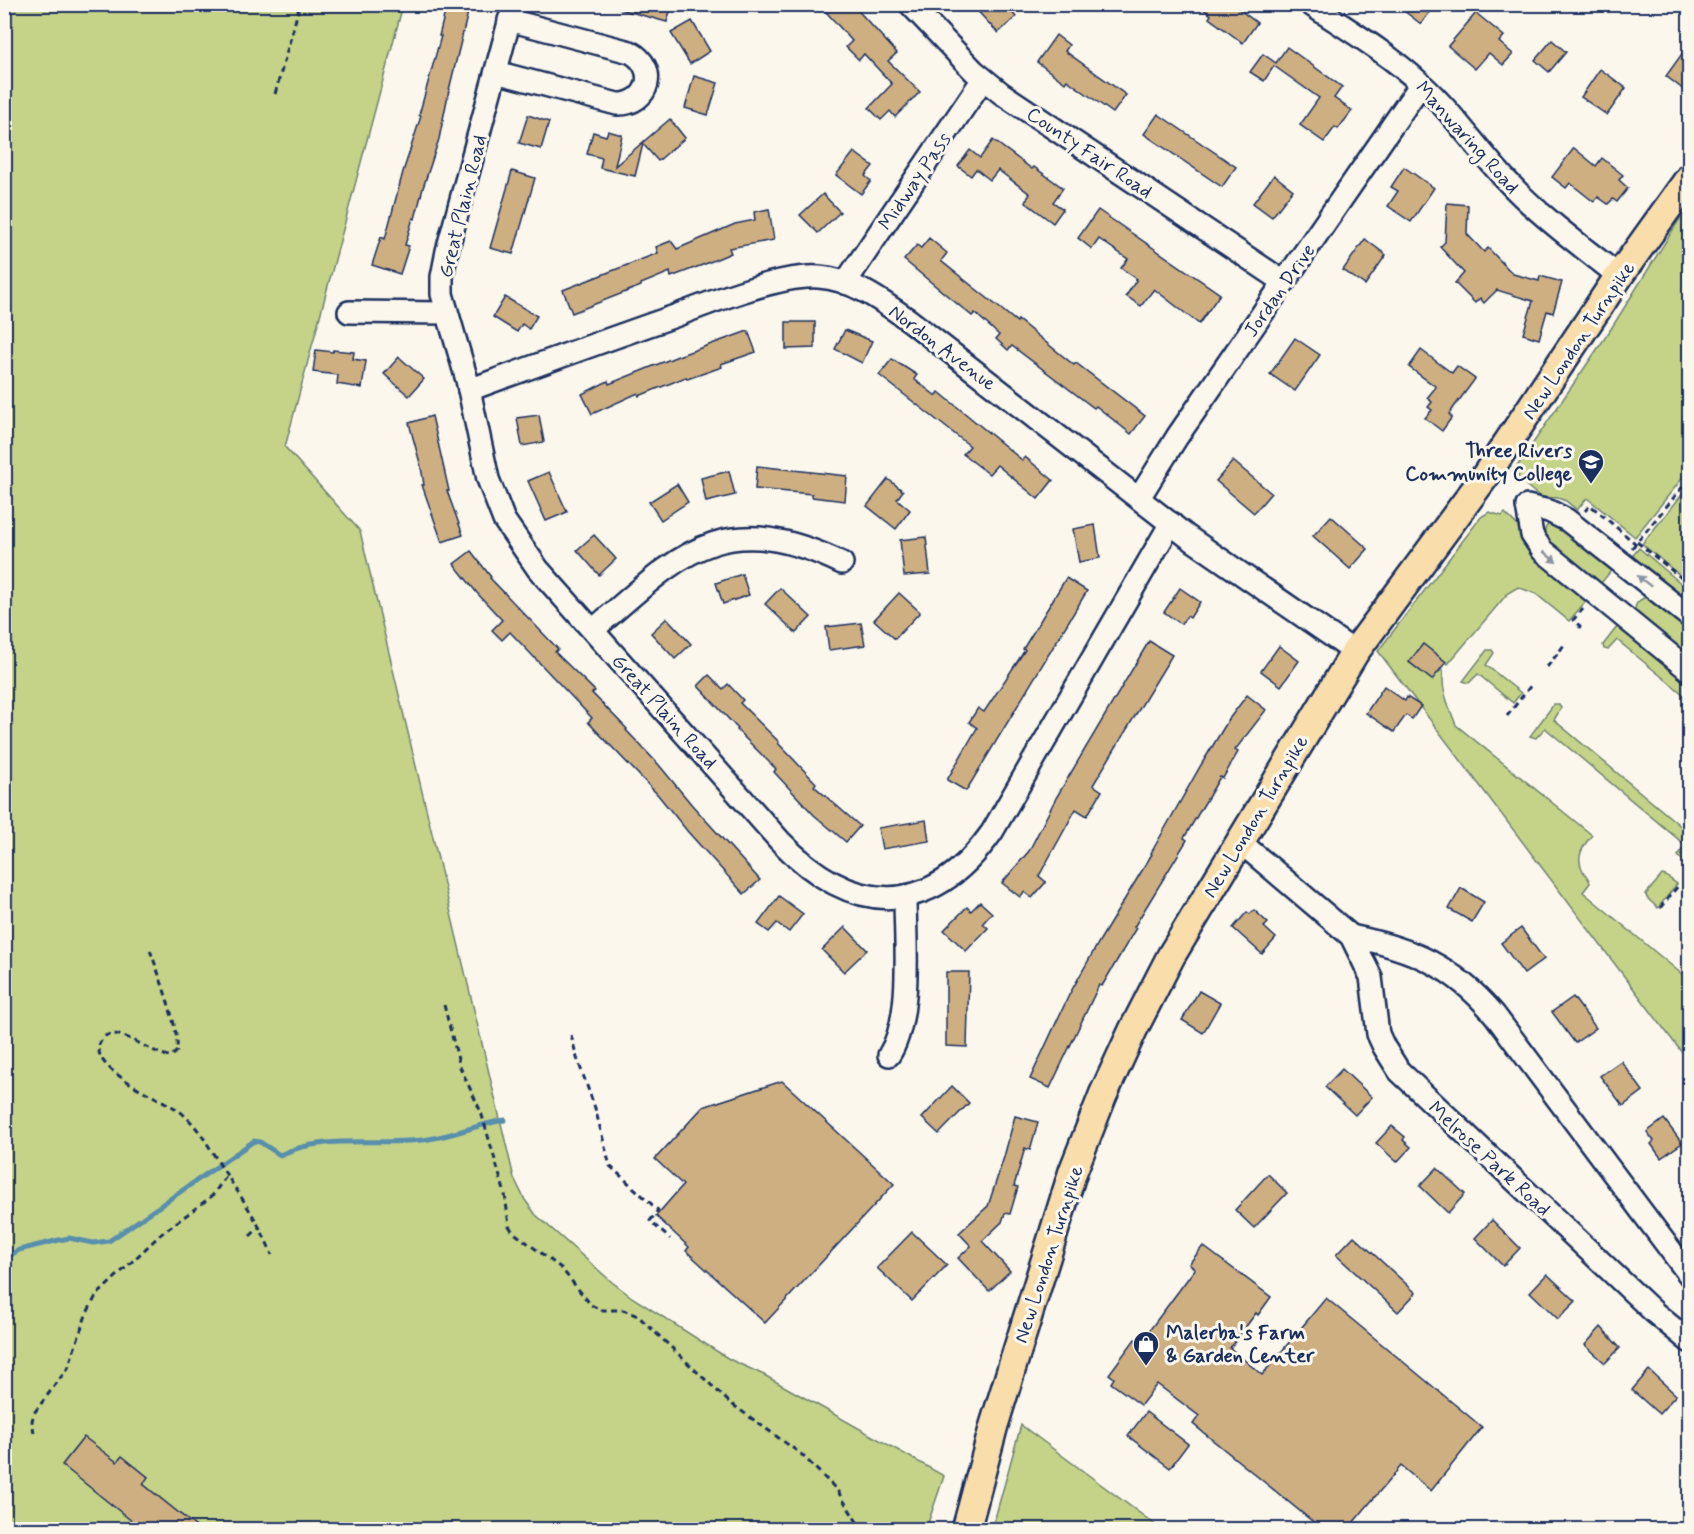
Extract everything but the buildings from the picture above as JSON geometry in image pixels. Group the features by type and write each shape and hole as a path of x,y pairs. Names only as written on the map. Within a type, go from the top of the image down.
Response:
{"main road":[{"name":"New London Turnpike","path":"966,1530 994,1425 1073,1171 1133,1030 1171,956 1355,652 1486,476 1619,276 1689,177"}],"street":[{"name":"County Fair Road","path":"910,4 983,79 1284,282"},
{"name":"Manwaring Road","path":"1310,4 1378,49 1421,84 1447,110 1489,161 1523,197 1549,221 1619,276"},
{"name":"Great Plain Road","path":"512,12 444,263 442,291 469,390 485,469 504,520 534,564 780,841 805,865 829,882 853,893 875,898 905,896 932,886 974,854 989,835 1171,523"},
{"path":"496,72 619,104 627,104 637,99 647,84 646,69 641,60 630,52 512,12"},
{"name":"Midway Pass","path":"845,283 983,79"},
{"name":"Jordan Drive","path":"1139,498 1174,442 1421,84"},
{"name":"Nordon Avenue","path":"469,390 700,306 769,285 812,276 845,283 874,297 909,320 1171,523 1355,652"},
{"path":"349,312 447,313"},
{"path":"1689,617 1567,520 1548,511 1527,506 1532,535 1542,550 1689,671"},
{"path":"592,630 675,561 697,549 722,541 746,537 779,541 807,548 842,563"},
{"name":"Melrose Park Road","path":"1239,841 1351,936 1371,977 1378,1034 1399,1071 1689,1342"},
{"path":"889,1055 898,1037 904,1011 905,896"},
{"name":"Melrose Park Road","path":"1351,936 1412,952 1445,969 1475,992 1494,1014 1689,1276"}],"path":[{"path":"275,94 300,4"},
{"path":"1628,554 1689,478"},
{"path":"1581,513 1590,505 1689,585"},
{"path":"1579,628 1580,626 1573,620 1584,607"},
{"path":"1547,667 1565,644"},
{"path":"1507,716 1532,684"},
{"path":"1660,908 1678,886"},
{"path":"150,950 166,1000 177,1043 177,1052 172,1056 164,1055 122,1035 112,1033 105,1035 100,1042 99,1056 103,1064 112,1072 170,1104 187,1117 200,1132 260,1227 272,1255"},
{"path":"444,1005 460,1067 481,1112 505,1194 507,1223 513,1232 561,1268 591,1305 601,1310 623,1310 638,1316 729,1402 801,1454 837,1490 862,1530"},
{"path":"571,1035 596,1108 610,1166 658,1210 650,1221 670,1239"},
{"path":"34,1433 32,1426 34,1413 66,1371 86,1315 96,1296 161,1234 212,1196 227,1175"},
{"path":"250,1236 260,1227"}],"green space":[{"path":"4,5 403,5 285,447 360,531 514,1178 536,1215 633,1298 729,1359 764,1375 944,1476 926,1529 5,1529"},
{"path":"1689,204 1689,470 1635,537 1587,498 1577,510 1566,501 1542,497 1535,493 1519,479 1516,468 1609,332"},
{"path":"1689,486 1689,583 1642,544"},
{"path":"1489,512 1502,516 1505,513 1518,526 1523,543 1531,553 1588,599 1569,621 1536,594 1518,587 1508,593 1448,664 1423,644 1409,662 1431,679 1443,670 1444,691 1456,725 1592,835 1580,856 1581,866 1590,883 1583,892 1689,980 1689,1062 1378,651 1481,517"},
{"path":"1552,522 1615,566 1598,587 1543,536 1546,527"},
{"path":"1639,548 1689,590 1689,607 1630,559"},
{"path":"1647,597 1654,599 1689,627 1689,663 1635,616 1636,604"},
{"path":"1617,627 1621,627 1689,683 1689,699 1617,640 1608,650 1604,649 1603,645"},
{"path":"1487,650 1492,650 1494,653 1486,665 1521,693 1513,703 1478,674 1469,683 1463,681"},
{"path":"1554,704 1559,704 1561,708 1554,720 1689,833 1689,867 1678,856 1685,845 1545,728 1536,738 1530,736"},
{"path":"1662,875 1677,884 1658,908 1647,898 1646,894"},
{"path":"1021,1425 1161,1529 992,1529"}],"waterway":[{"path":"4,1259 19,1250 69,1238 93,1243 109,1241 254,1141 260,1142 280,1155 315,1144 429,1139 505,1120"}],"place":[{"name":"Three Rivers Community College","path":"1591,485"},
{"name":"Malerba's Farm & Garden Center","path":"1146,1367"}]}
